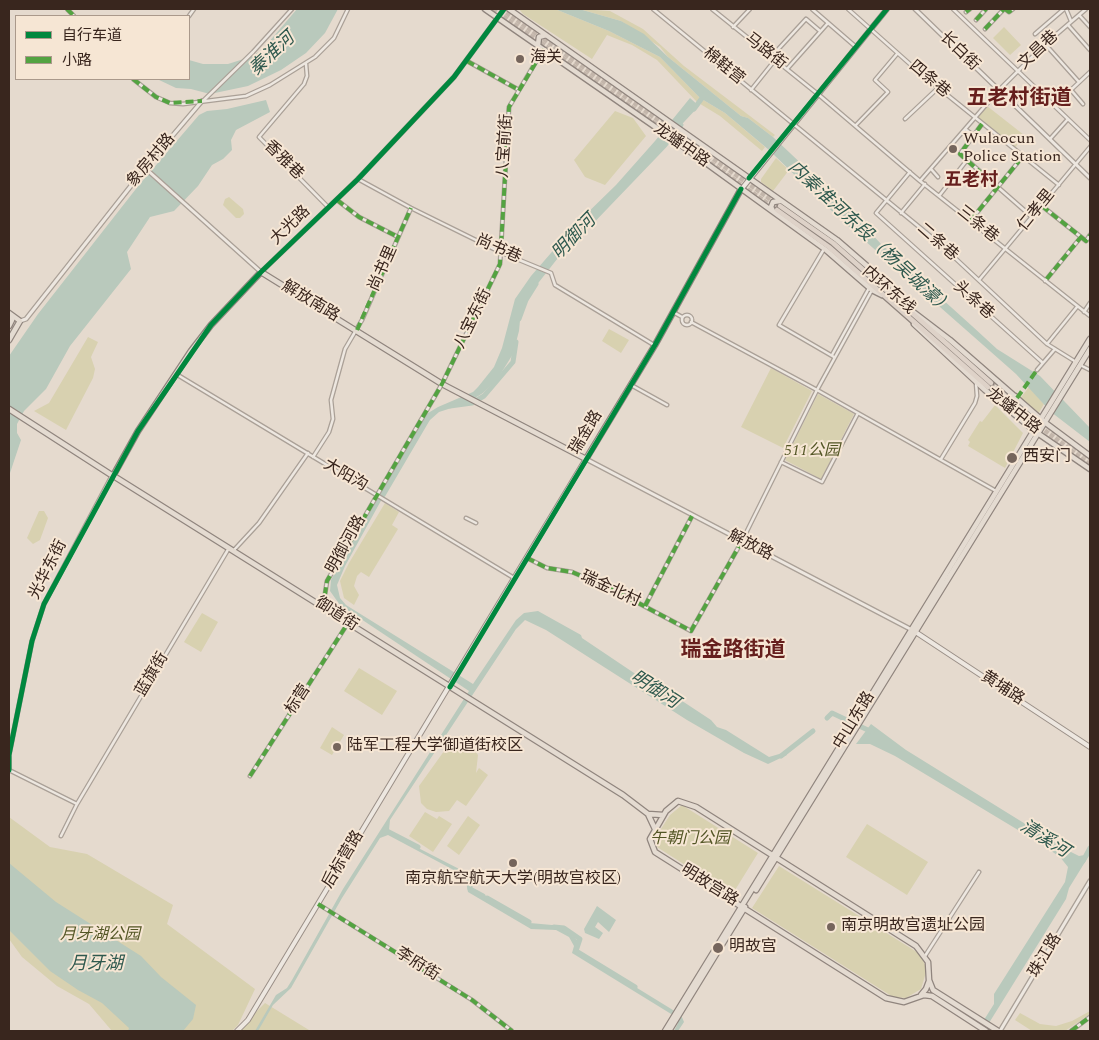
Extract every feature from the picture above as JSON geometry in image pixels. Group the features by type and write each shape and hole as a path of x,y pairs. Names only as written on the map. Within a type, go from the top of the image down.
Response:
{"highway":[{"name":"内环东线","path":"778,207 833,243 887,294 903,312 990,385 911,310 887,294"}],"main road":[{"name":"龙蟠中路","path":"484,9 677,142 741,189 778,207 836,240 882,280 887,294"},
{"name":"龙蟠中路","path":"509,9 749,178 778,207 870,289 887,294"},
{"name":"瑞金路","path":"450,687 631,385 741,189 888,9"},
{"path":"539,46 538,39 546,35"},
{"path":"726,177 730,174 733,167"},
{"name":"龙蟠中路","path":"911,310 950,340 1043,420 1090,456"},
{"name":"龙蟠中路","path":"903,312 940,350 976,382 1036,431 1090,469"},
{"path":"9,313 20,321 9,340"},
{"path":"9,326 10,319"},
{"path":"1078,363 1090,339"},
{"path":"1078,363 1090,349"},
{"name":"中山东路","path":"912,630 1078,363"},
{"path":"442,384 521,425"},
{"path":"1007,407 1014,403 1015,396"},
{"name":"御道街","path":"9,409 36,424 113,476 232,548 623,795 648,814 655,829"},
{"path":"117,468 138,431"},
{"name":"中山东路","path":"669,1031 996,491 1036,431"},
{"path":"1074,457 1069,446 1079,448"},
{"name":"黄埔路","path":"912,630 1090,747"},
{"name":"后标营路","path":"237,1031 248,1020 450,687"},
{"name":"明故宫路","path":"925,956 916,946 683,801 674,802 663,815 650,839 655,852 886,998 904,1002 924,995 932,996 980,1024 999,1031"},
{"path":"648,814 663,815"},
{"name":"中山东路","path":"665,1031 743,908"},
{"path":"918,998 926,989 929,980 930,968 925,956"},
{"name":"明故宫路","path":"929,980 936,992 980,1024 986,1031"}],"street":[{"name":"象房村路","path":"20,321 26,319 145,168 202,101 253,52 292,9"},
{"path":"134,80 156,98 170,103 246,96 306,64 334,38 348,9"},
{"name":"大光路","path":"138,431 211,325 260,272 358,180 466,61 504,9"},
{"name":"棉鞋营","path":"653,9 794,125"},
{"name":"马路街","path":"712,9 819,94"},
{"path":"733,27 750,9"},
{"path":"812,9 857,47"},
{"name":"四条巷","path":"848,9 974,118 1059,184"},
{"name":"长白街","path":"915,9 1048,140 1090,178"},
{"path":"952,9 1090,140"},
{"path":"966,12 970,9"},
{"path":"976,20 986,9"},
{"path":"985,29 1005,9 1009,12 1013,9"},
{"path":"1035,34 1065,9 1071,22"},
{"name":"文昌巷","path":"920,181 1018,70 1086,9"},
{"path":"1079,15 1090,27"},
{"path":"751,90 773,58 806,19 820,31"},
{"path":"787,69 828,23"},
{"path":"1068,25 1090,50"},
{"path":"1045,44 1079,82"},
{"name":"八宝前街","path":"500,252 508,106 544,49"},
{"path":"856,126 888,92 875,80 897,53"},
{"path":"466,61 519,90"},
{"name":"香雅巷","path":"306,64 307,76 304,84 259,137 328,207"},
{"path":"1054,106 1090,74"},
{"path":"905,119 938,88"},
{"path":"1071,90 1083,104"},
{"name":"三条巷","path":"819,94 920,181 1090,316"},
{"path":"1048,140 1069,119"},
{"path":"982,124 960,154 1032,217"},
{"name":"二条巷","path":"794,125 901,212 979,280 1047,344 1090,370"},
{"path":"965,129 973,135"},
{"name":"仁孝里","path":"979,280 1090,147"},
{"path":"971,220 1023,156"},
{"path":"940,196 967,160"},
{"name":"解放南路","path":"145,168 260,272 442,384 484,406"},
{"path":"931,168 938,177"},
{"name":"头条巷","path":"910,172 876,214 1043,363"},
{"name":"尚书巷","path":"358,180 500,252 551,273 555,285 654,345"},
{"path":"901,212 925,184"},
{"path":"337,200 359,217 398,237"},
{"path":"1042,206 1086,241 1090,235"},
{"name":"尚书里","path":"313,457 329,432 333,419 331,400 345,349 357,330 411,208"},
{"path":"1045,281 1080,237"},
{"path":"824,249 779,325 833,356"},
{"name":"八宝东街","path":"442,384 500,264 500,252"},
{"path":"742,541 833,356 870,289"},
{"path":"1084,312 1090,303"},
{"path":"1047,344 1077,307"},
{"path":"673,312 682,317 690,316 691,322"},
{"path":"682,317 684,324 691,322 858,412 996,491"},
{"path":"1037,370 1055,349"},
{"name":"大阳沟","path":"176,374 514,578"},
{"path":"941,459 975,403 977,396 976,382"},
{"name":"明御河路","path":"323,607 327,581 376,494 442,384"},
{"path":"631,385 667,404"},
{"path":"781,462 822,482 858,412"},
{"path":"521,425 586,459"},
{"name":"蓝旗街","path":"61,836 77,804 232,548 259,524 308,454"},
{"name":"解放路","path":"586,459 912,630"},
{"path":"113,476 117,468"},
{"name":"光华东街","path":"9,770 9,755 32,641 44,604 113,476"},
{"path":"645,606 692,516"},
{"path":"466,518 476,523"},
{"name":"瑞金北村","path":"526,558 547,568 572,572 587,578 691,631 742,541"},
{"name":"标营","path":"250,776 348,623"},
{"path":"9,770 77,804"},
{"path":"925,956 979,872"},
{"name":"珠江路","path":"999,1031 1090,881"},
{"name":"李府街","path":"318,904 472,1000 512,1031"},
{"path":"1071,1031 1090,1018"}],"green space":[{"path":"519,9 555,9 609,31 660,57 700,98 725,113 765,147 762,151 720,116 697,102 657,60 632,45 607,35 592,59 523,14"},
{"path":"579,9 610,11 643,29 684,66 775,135 773,137 748,118 741,116 668,57 660,47 621,21"},
{"path":"1004,27 1021,45 1010,55 993,38"},
{"path":"987,106 1024,135 1015,148 977,117"},
{"path":"615,111 633,118 646,136 605,185 585,177 574,160"},
{"path":"776,158 789,170 773,191 761,182 761,179"},
{"path":"229,197 243,209 244,214 240,218 236,218 223,205 225,199"},
{"path":"609,329 629,340 621,353 602,341"},
{"path":"88,337 98,342 91,357 95,369 93,378 66,430 34,411 49,403"},
{"path":"771,368 812,391 783,448 741,427"},
{"path":"1029,387 1044,404 1037,416 1019,400"},
{"name":"511公园","path":"818,394 854,414 821,479 785,460"},
{"path":"995,405 1023,433 1005,468 968,446 970,442 968,440 980,421 982,422"},
{"path":"385,503 399,512 392,525 398,529 369,577 361,572 357,576 354,586 359,595 354,605 344,598 340,581"},
{"path":"39,511 44,511 48,518 40,540 33,544 27,538"},
{"path":"202,613 218,622 201,652 184,642"},
{"path":"359,668 397,691 382,715 344,691"},
{"path":"332,727 344,735 332,755 320,748"},
{"path":"464,743 473,748 478,755 476,773 479,768 488,775 466,806 457,800 449,811 436,812 427,809 421,803 419,786 447,747"},
{"name":"午朝门公园","path":"682,805 758,853 732,895 657,847 657,835 670,815"},
{"path":"425,812 437,819 439,816 452,824 433,852 409,836"},
{"path":"468,816 480,825 459,855 447,846"},
{"name":"月牙湖公园","path":"9,817 50,847 87,854 173,905 167,924 255,989 238,1025 232,1031 112,1031 89,1004 57,986 22,957 9,939"},
{"path":"867,824 928,862 907,895 846,857"},
{"name":"南京明故宫遗址公园","path":"779,866 920,954 927,969 921,989 906,998 893,997 752,908"},
{"path":"265,1003 309,1030 312,1031 237,1031"},
{"path":"1090,1011 1090,1014 1065,1031 1032,1031 1015,1020 1020,1013 1040,1024 1056,1026 1072,1021"}],"water":[{"name":"秦淮河","path":"297,9 338,9 325,33 306,53 281,70 248,86 210,94 191,89 176,88 159,80 190,80 190,60 203,64 228,64 250,57 262,50"},
{"name":"内秦淮河东段（杨吴城濠）","path":"555,9 579,9 621,21 644,34 668,57 741,116 748,118 773,137 843,203 881,244 997,349 1040,376 1090,428 1090,442 1051,412 1016,374 839,218 769,150 725,113 700,98 660,57 609,31"},
{"path":"690,98 699,106 565,249 528,296 521,310 519,331 513,354 498,378 483,393 467,403 439,412 421,428 345,566 337,585 340,598 346,605 473,684 516,620 524,613 538,611 581,635 582,638 640,677 667,691 711,720 717,727 726,730 769,757 786,752 787,755 768,764 744,753 687,720 546,630 525,620 516,629 390,820 389,830 391,834 467,873 473,891 530,923 552,925 566,930 578,941 577,951 681,1015 684,1022 678,1031 674,1031 678,1023 676,1017 572,953 574,946 569,937 556,930 531,929 468,892 465,876 388,835 380,838 342,898 291,988 273,1005 258,1031 255,1031 276,995 287,988 343,889 469,691 340,605 330,591 331,580 420,418 438,407 473,392 478,387 494,367 502,348 515,299 531,276 577,223 616,185"},
{"path":"266,100 270,112 236,130 231,140 232,150 223,159 212,165 198,186 174,211 150,217 127,252 131,269 70,346 46,389 24,411 17,424 17,433 21,440 9,476 9,356 38,314 139,185 199,115 207,111 227,109"},
{"name":"清溪河","path":"871,724 906,750 1069,851 1079,856 1090,854 1069,888 1066,899 984,1031 977,1031 994,1004 994,994 1065,882 1068,867 1060,857 1038,842 895,756 870,744 856,744"},
{"name":"月牙湖","path":"9,863 56,902 141,956 161,977 196,1005 193,1019 183,1031 128,1031 129,1028 102,1003 78,990 50,971 9,930"},
{"path":"597,906 616,920 609,932 598,922 595,927 603,933 599,939 585,933 584,929"}],"waterway":[{"name":"明御河","path":"694,109 705,94"},
{"name":"明御河","path":"569,245 665,145 681,125"},
{"name":"明御河","path":"519,319 526,300 536,284"},
{"name":"明御河","path":"477,400 484,396 513,362 516,342"},
{"name":"明御河","path":"450,406 472,403"},
{"name":"明御河","path":"383,495 427,420"},
{"name":"明御河","path":"827,718 832,713 872,732"},
{"name":"明御河","path":"781,756 813,731"},
{"path":"385,830 418,847"},
{"path":"1083,861 1090,848"},
{"path":"470,885 470,889 483,896"},
{"path":"487,898 529,922"},
{"path":"554,927 564,928 580,939 576,951 635,987"}],"tunnel":[{"path":"493,9 777,210"},
{"path":"501,9 780,206"},
{"path":"991,383 1090,459"},
{"path":"988,387 1090,465"}],"marked path":[{"path":"67,9 73,15"},
{"path":"966,12 970,9"},
{"path":"976,20 986,9"},
{"path":"985,29 1004,9"},
{"path":"1005,9 1009,12 1013,9"},
{"path":"323,607 327,581 442,384 500,264 509,107 544,49"},
{"path":"467,61 519,90"},
{"path":"134,80 156,97 170,103 202,101"},
{"path":"982,124 960,154 998,188"},
{"path":"971,220 1023,156"},
{"path":"337,200 359,217 398,237"},
{"path":"1042,206 1081,237 1045,281"},
{"path":"357,330 411,208"},
{"path":"1081,237 1086,241 1090,235"},
{"path":"1017,398 1037,370"},
{"path":"645,606 692,516"},
{"path":"527,558 547,568 572,572 610,588 691,631 742,541"},
{"path":"250,776 348,623"},
{"path":"318,904 472,1000 512,1031"},
{"path":"1071,1031 1090,1017"}],"cycle path":[{"path":"9,770 9,755 32,641 44,604 138,431 211,325 261,272 358,179 454,77 504,9"},
{"path":"749,178 887,9"},
{"path":"450,687 655,345 741,189"}],"place":[{"name":"海关","path":"520,59"},
{"name":"Wulaocun Police Station","path":"953,149"},
{"name":"西安门","path":"1012,458"},
{"name":"陆军工程大学御道街校区","path":"337,747"},
{"name":"南京航空航天大学(明故宫校区)","path":"513,863"},
{"name":"南京明故宫遗址公园","path":"831,927"},
{"name":"明故宫","path":"718,948"}],"district":[{"name":"五老村街道","path":"1019,100"},
{"name":"五老村","path":"971,181"},
{"name":"瑞金路街道","path":"733,652"}]}
